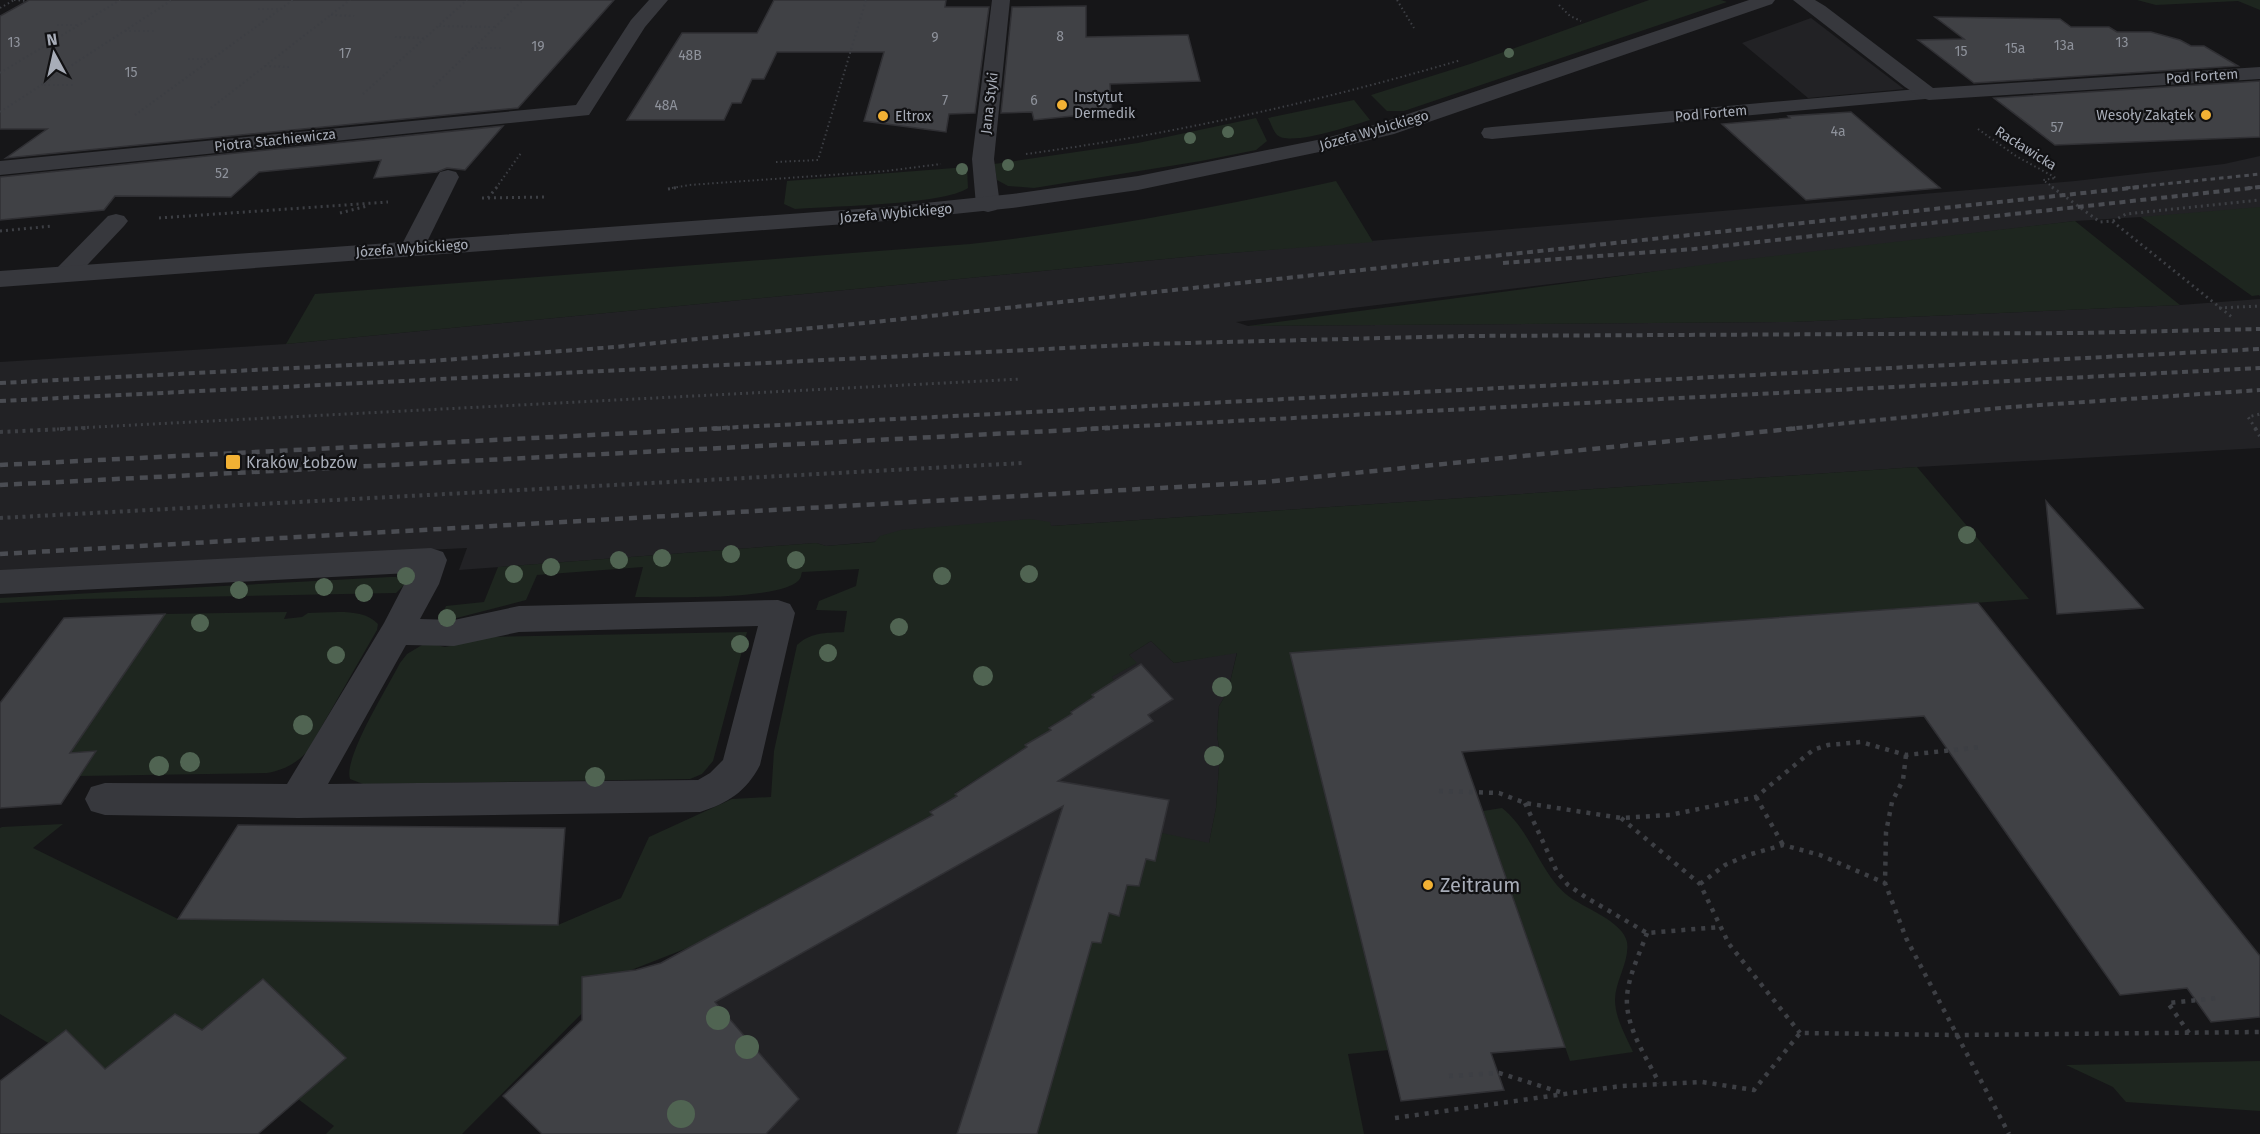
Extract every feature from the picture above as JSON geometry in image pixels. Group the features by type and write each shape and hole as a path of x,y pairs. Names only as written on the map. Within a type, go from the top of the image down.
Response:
{"street":[{"name":"Piotra Stachiewicza","path":"0,168 551,112 582,111 638,24 659,0"},
{"name":"Jana Styki","path":"988,206 983,159 1001,0"},
{"name":"Józefa Wybickiego","path":"0,279 988,206 1154,181 1338,142 1436,113 1766,0"},
{"path":"1802,0 1820,9 1900,76 1929,93"},
{"name":"Pod Fortem","path":"1492,133 1929,93 2260,73"},
{"path":"412,249 443,188"},
{"path":"66,273 116,221"},
{"path":"0,582 431,560 422,584 396,632 298,801"},
{"path":"105,799 298,801 700,796 726,784 734,777 741,765 778,613 519,619 454,633 396,632"}],"path":[{"path":"0,8 14,0 27,1"},
{"path":"0,73 120,0"},
{"path":"0,112 172,0"},
{"path":"134,117 293,0"},
{"path":"204,113 350,0"},
{"path":"360,96 466,0"},
{"path":"430,90 523,0"},
{"path":"776,162 818,160 866,0"},
{"path":"1397,0 1414,28"},
{"path":"1559,5 1570,16 1581,21 1570,24"},
{"path":"258,9 280,9"},
{"path":"330,15 354,16"},
{"path":"57,25 79,25"},
{"path":"438,26 494,27"},
{"path":"125,31 154,31"},
{"path":"395,37 425,38"},
{"path":"472,48 503,48"},
{"path":"188,58 212,59"},
{"path":"660,190 688,185 886,171 1065,149 1171,131 1378,85 1469,58"},
{"path":"265,66 290,67"},
{"path":"43,85 73,85"},
{"name":"Racławicka","path":"1929,93 2016,156 2056,178 2043,180 2100,222 2112,221 2233,318"},
{"path":"488,198 520,156"},
{"path":"443,188 488,198 558,197"},
{"path":"2112,221 2127,214 2260,200"},
{"path":"0,231 380,203"},
{"path":"2219,308 2260,306"},
{"path":"0,432 1021,379"},
{"path":"2260,414 2248,417 2260,436"},
{"path":"0,518 1023,462"},
{"path":"1439,791 1499,792 1525,803 1621,818 1670,815 1756,797 1813,750 1828,745 1861,742 1906,755 1982,747"},
{"path":"1906,755 1903,780 1892,802 1886,832 1885,882 1905,938 2009,1134"},
{"path":"1756,797 1783,845"},
{"path":"1525,803 1545,850 1557,872 1568,885 1647,933 1720,927"},
{"path":"1621,818 1700,884 1729,944 1800,1034"},
{"path":"1700,884 1725,865 1748,855 1783,845 1820,855 1885,882"},
{"path":"1647,933 1630,978 1627,1009 1630,1021 1659,1083"},
{"path":"2189,1033 2168,1003 2218,998"},
{"path":"1800,1034 2260,1032"},
{"path":"1395,1118 1564,1093 1659,1083 1698,1082 1754,1090 1800,1034"},
{"path":"1449,1076 1499,1073 1564,1093"}],"shaded area":[{"path":"1649,0 1721,0 1727,2 1404,111 1387,111 1371,95 1470,64"},
{"path":"2137,0 2260,0 2260,10 2238,1 2156,5"},
{"path":"1811,18 1904,89 1808,98 1742,43"},
{"path":"1354,100 1370,120 1308,137 1284,138 1277,135 1268,118"},
{"path":"1256,118 1267,141 1256,150 1034,188 1008,186 997,180 994,164 1138,143"},
{"path":"2260,156 2260,296 2141,217 2075,221 1236,322 1248,326 1792,322 2180,305 2260,299 2260,448 1917,467 1051,526 826,546 816,543 459,570 467,548 0,571 0,362 286,344 1206,255 2075,181 2224,164"},
{"path":"967,167 968,188 955,194 936,198 886,204 795,209 784,204 787,181"},
{"path":"1336,181 1373,242 1206,255 286,344 315,294 970,244 1154,217"},
{"path":"2260,207 2260,295 2252,296 2141,217"},
{"path":"2075,221 2180,305 1792,322 1248,326 1739,260"},
{"path":"1917,467 2029,599 1290,653 1389,1050 1348,1054 1364,1134 1037,1134 1092,942 1109,913 1119,916 1127,885 1139,886 1146,859 1155,861 1162,833 1209,843 1216,808 1220,753 1217,735 1219,706 1228,691 1237,653 1174,663 1151,641 1129,655 1137,663 1112,677 1114,681 1071,711 1072,714 1049,727 1051,730 955,793 957,796 930,811 932,815 690,947 621,974 462,1134 326,1134 334,1126 298,1099 246,994 202,1030 175,1014 107,1071 50,1044 0,1014 0,828 2,827 63,824 33,848 178,919 558,925 621,898 649,837 732,799 771,797 774,751 797,645 813,635 844,632 847,611 816,610 819,601 856,586 859,569 802,572 799,580 788,587 770,592 695,597 635,597 643,567 537,575 526,600 445,621 440,619 446,606 484,602 498,567 816,543 826,546 875,542 880,536 901,530 1030,519 1050,522 1051,526"},
{"path":"396,577 403,581 404,585 396,593 82,599 0,603 0,598"},
{"path":"287,612 284,619 302,617 308,613 355,613 364,615 378,624 377,630 307,752 298,760 289,766 267,773 80,776 96,752 69,753 165,614"},
{"path":"747,632 713,761 702,774 690,779 363,784 350,779 353,755 400,663 407,654 422,645 432,644 445,647 487,637"},
{"path":"1151,641 1174,663 1237,652 1228,691 1219,706 1217,735 1220,753 1216,808 1209,843 1155,861 1146,859 1139,886 1127,885 1119,916 1092,942 1037,1134 673,1134 721,1077 755,1048 715,1002 690,947 932,815 930,812 1094,698 1092,695 1114,681 1111,677 1136,663 1129,655"},
{"path":"1502,808 1521,828 1557,885 1574,900 1602,915 1624,934 1627,949 1625,964 1617,986 1615,1007 1621,1027 1633,1052 1570,1061 1483,811"},
{"path":"2260,1061 2260,1111 2126,1102 2113,1087 2066,1065"}],"building":[{"path":"29,0 614,0 518,108 6,158 47,129 0,129 0,16"},
{"path":"774,0 946,0 945,7 989,7 975,113 949,114 946,132 864,121 884,52 777,52 764,79 752,79 741,103 732,103 724,120 627,120 682,33 757,33"},
{"path":"1086,6 1086,37 1188,35 1200,81 1110,84 1112,112 1034,120 1032,112 1001,113 1012,7"},
{"path":"1935,17 2060,19 2071,27 2109,27 2117,32 2151,32 2180,40 2191,46 2204,46 2238,66 1974,83 1918,40 1964,39"},
{"path":"2260,81 2260,137 2055,145 1994,98"},
{"path":"1851,112 1940,188 1806,200 1722,124 1790,118 1788,116"},
{"path":"503,126 465,170 447,168 437,172 374,178 381,160 259,172 231,197 115,196 104,210 0,220 0,177"},
{"path":"2046,501 2143,608 2057,614"},
{"name":"Zeitraum","path":"1978,603 2260,956 2260,1017 2211,1022 2187,988 2120,995 1924,716 1462,752 1565,1047 1491,1053 1504,1090 1401,1101 1290,653"},
{"path":"165,614 70,753 96,751 61,804 0,808 0,703 64,618"},
{"path":"1141,664 1173,699 1148,715 1153,721 1058,781 1169,800 1155,861 1146,859 1139,886 1127,885 1119,916 1109,913 1101,943 1092,942 1037,1134 957,1134 1063,806 715,1002 799,1099 766,1134 542,1134 503,1096 582,1020 582,977 636,970 661,963 933,815 930,812 1027,747 1025,745 1051,730 1049,728 1094,697 1092,695"},
{"path":"238,825 565,828 558,925 178,919"},
{"path":"263,979 346,1058 258,1134 0,1134 0,1081 66,1030 105,1069 175,1014 202,1030"}],"railway":[{"path":"2126,188 2260,174"},
{"path":"0,383 430,361 615,347 874,322 2140,187"},
{"path":"1503,263 1694,249 2260,187 2248,188"},
{"path":"0,401 1147,344 1463,336 2080,333 2260,329"},
{"path":"701,429 2260,349"},
{"path":"1081,429 2260,368"},
{"path":"1786,429 2011,407 2260,390"},
{"path":"0,465 730,428"},
{"path":"0,485 1110,428"},
{"path":"0,554 1265,482 1800,428"}],"place":[{"name":"Instytut Dermedik","path":"1062,105"},
{"name":"Wesoły Zakątek","path":"2206,115"},
{"name":"Eltrox","path":"883,116"},
{"name":"Kraków Łobzów","path":"233,462"},
{"name":"Zeitraum","path":"1428,885"}]}
